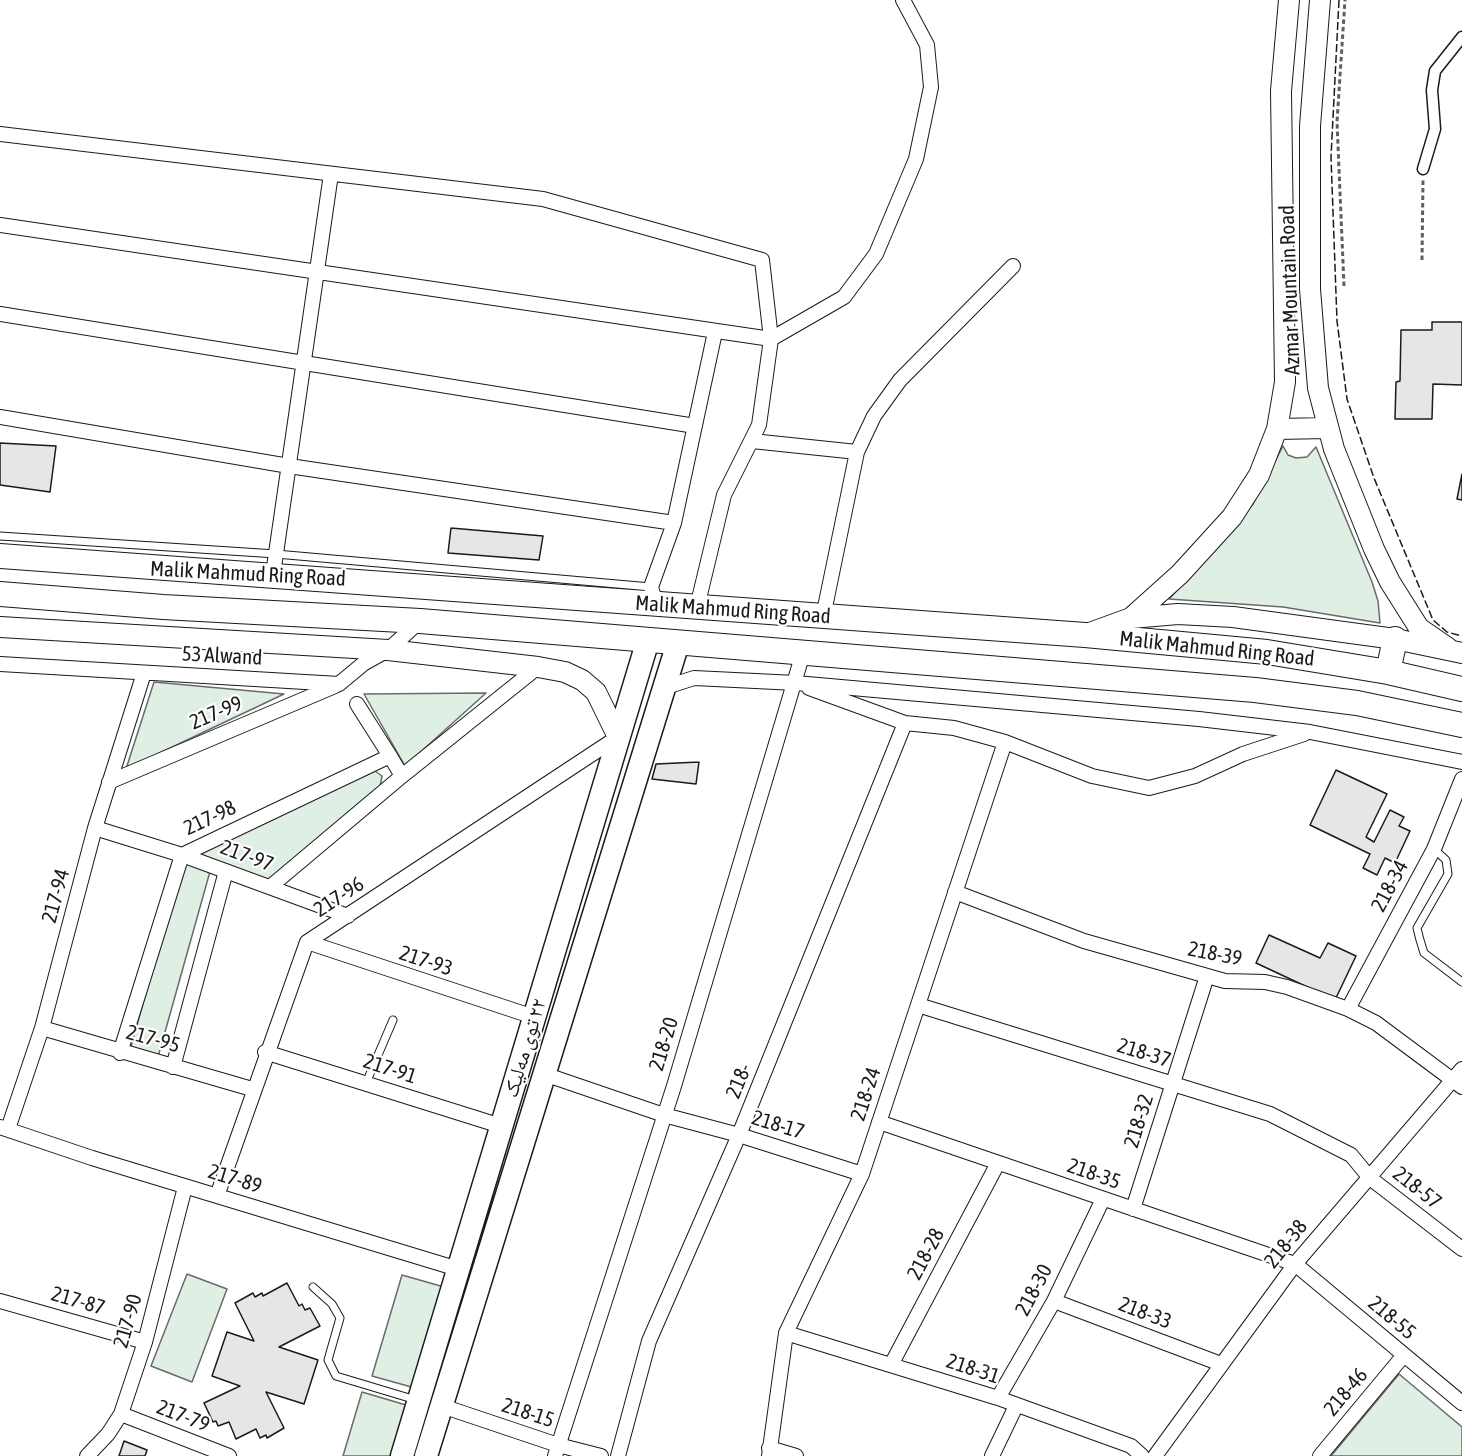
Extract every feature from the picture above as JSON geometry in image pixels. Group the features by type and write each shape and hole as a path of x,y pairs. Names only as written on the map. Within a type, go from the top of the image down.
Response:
{"highway":[{"name":"Malik Mahmud Ring Road","path":"0,556 164,570 275,564 654,596 697,607 1085,635 1268,652 1388,672 1462,689"},
{"path":"116,603 120,567"},
{"path":"163,608 164,570"},
{"name":"Malik Mahmud Ring Road","path":"0,594 163,608 420,621 1255,690 1357,703 1462,725"},
{"path":"1388,672 1395,639"}],"main road":[{"name":"Azmar Mountain Road","path":"1131,618 1180,574 1232,517 1259,475 1277,429 1286,382 1281,92 1289,0"},
{"name":"Azmar Mountain Road","path":"1320,0 1310,126 1310,289 1314,365 1328,428 1360,516 1397,596 1424,633 1455,650"},
{"path":"1277,429 1328,428"},
{"path":"1085,635 1131,618 1178,614 1233,616 1455,650"},
{"path":"0,627 388,650 538,667 565,672 582,680 596,692 618,737"},
{"name":"٢٢ توی مەلیک","path":"402,1456 648,640"},
{"name":"٢٢ توی مەلیک","path":"426,1456 678,643"}],"street":[{"path":"0,225 771,339 844,297 876,254 916,159 931,87 927,45 903,0"},
{"path":"1423,169 1435,129 1432,90 1435,71 1462,37"},
{"path":"0,134 543,199 762,260 771,339 759,424 724,495 697,607"},
{"path":"275,564 331,174"},
{"path":"823,616 857,452 874,416 900,380 1013,266"},
{"path":"0,314 695,426"},
{"path":"654,596 674,523 715,332"},
{"path":"0,417 289,466 674,523"},
{"path":"752,441 857,452"},
{"path":"339,684 363,664 388,650 420,621"},
{"name":"218-20","path":"557,1450 664,1115 803,653"},
{"name":"53 Alwand","path":"0,664 339,684"},
{"path":"270,887 402,776 538,667"},
{"name":"217-94","path":"4,1128 42,1028 95,828 144,673"},
{"path":"663,688 694,678 796,682 1199,719 1310,732 1462,762"},
{"path":"796,682 905,723 954,728 1005,742 1092,776 1149,788 1195,776 1243,754 1310,732"},
{"name":"217-99","path":"109,782 339,684"},
{"path":"357,704 402,776"},
{"name":"218-","path":"618,1456 649,1341 739,1135 905,723"},
{"name":"217-96","path":"216,1196 265,1052 307,942 618,737"},
{"name":"218-24","path":"769,1452 786,1333 862,1174 1005,742"},
{"name":"217-98","path":"120,1053 182,855 390,756"},
{"name":"218-34","path":"1348,1009 1434,849 1462,779"},
{"name":"217-97","path":"95,828 182,855 348,916"},
{"path":"173,1067 225,872"},
{"name":"218-39","path":"955,892 1084,941 1225,981 1265,982 1287,987 1348,1009 1376,1023 1459,1079"},
{"name":"217-93","path":"307,942 534,1017"},
{"name":"218-32","path":"1133,1209 1207,976"},
{"name":"218-37","path":"918,1005 1270,1113 1351,1155"},
{"name":"217-95","path":"42,1028 120,1053 252,1089"},
{"name":"217-91","path":"265,1052 501,1126"},
{"name":"218-17","path":"544,1074 664,1115 739,1135 862,1174"},
{"name":"218-38","path":"1155,1456 1295,1264 1459,1079"},
{"name":"218-35","path":"879,1122 1295,1264"},
{"name":"217-89","path":"4,1128 185,1187 458,1269"},
{"name":"218-57","path":"1351,1155 1370,1178 1462,1249"},
{"name":"218-28","path":"891,1365 998,1164"},
{"name":"217-90","path":"87,1456 108,1434 121,1414 145,1342 185,1187"},
{"name":"218-30","path":"998,1398 1054,1301 1103,1199"},
{"name":"218-55","path":"1295,1264 1462,1403"},
{"name":"217-87","path":"0,1301 145,1342"},
{"name":"218-33","path":"1054,1301 1221,1364"},
{"name":"218-31","path":"786,1333 998,1398 1131,1446 1142,1456"},
{"name":"218-46","path":"1320,1456 1404,1355"},
{"name":"218-15","path":"442,1406 557,1450 602,1456"},
{"path":"992,1456 1016,1406"},
{"name":"217-79","path":"121,1414 229,1456"},
{"path":"769,1452 796,1456"}],"lane":[{"path":"0,536 275,564"},
{"path":"1434,849 1446,860 1448,874 1418,928 1420,940 1424,953 1462,982"},
{"path":"366,1083 393,1020"},
{"path":"313,1287 332,1304 340,1318 328,1360 336,1376 418,1400"}],"path":[{"path":"1344,286 1337,122 1345,0"},
{"path":"1422,260 1423,169"}],"green space":[{"path":"1283,446 1288,455 1296,458 1307,457 1316,447 1372,582 1378,601 1380,623 1283,607 1169,599 1214,551 1253,504"},
{"path":"154,682 284,694 126,769"},
{"path":"486,693 405,766 364,694"},
{"path":"375,771 382,776 380,787 269,882 195,854"},
{"path":"183,860 211,868 158,1057 130,1050"},
{"path":"187,1274 227,1289 192,1382 151,1366"},
{"path":"402,1275 444,1287 415,1388 372,1376"},
{"path":"1399,1374 1462,1427 1462,1456 1331,1456"},
{"path":"362,1392 406,1405 391,1456 343,1456"}],"building":[{"path":"1432,322 1462,322 1462,385 1433,384 1432,419 1395,419 1396,382 1400,381 1401,330 1432,330"},
{"path":"0,443 56,446 50,492 0,485"},
{"path":"1462,474 1462,500 1457,499"},
{"path":"451,528 543,536 539,560 448,553"},
{"path":"699,762 696,784 652,779 656,764"},
{"path":"1336,770 1387,794 1366,837 1374,842 1390,810 1404,817 1399,826 1410,831 1395,863 1385,858 1377,875 1363,868 1370,854 1310,825"},
{"path":"1269,935 1320,958 1328,943 1356,956 1335,1000 1256,963"},
{"path":"287,1283 299,1306 302,1304 305,1310 310,1308 320,1326 279,1347 318,1360 304,1404 266,1392 284,1428 267,1438 266,1435 260,1438 256,1429 236,1439 229,1422 218,1426 216,1421 213,1422 204,1403 240,1386 212,1376 227,1332 254,1341 235,1303 253,1293 255,1297 262,1293 263,1296"},
{"path":"124,1441 147,1450 145,1456 119,1456"}],"fence":[{"path":"1339,0 1331,157 1337,321 1347,399 1374,478 1433,620 1447,632 1462,636"}]}
